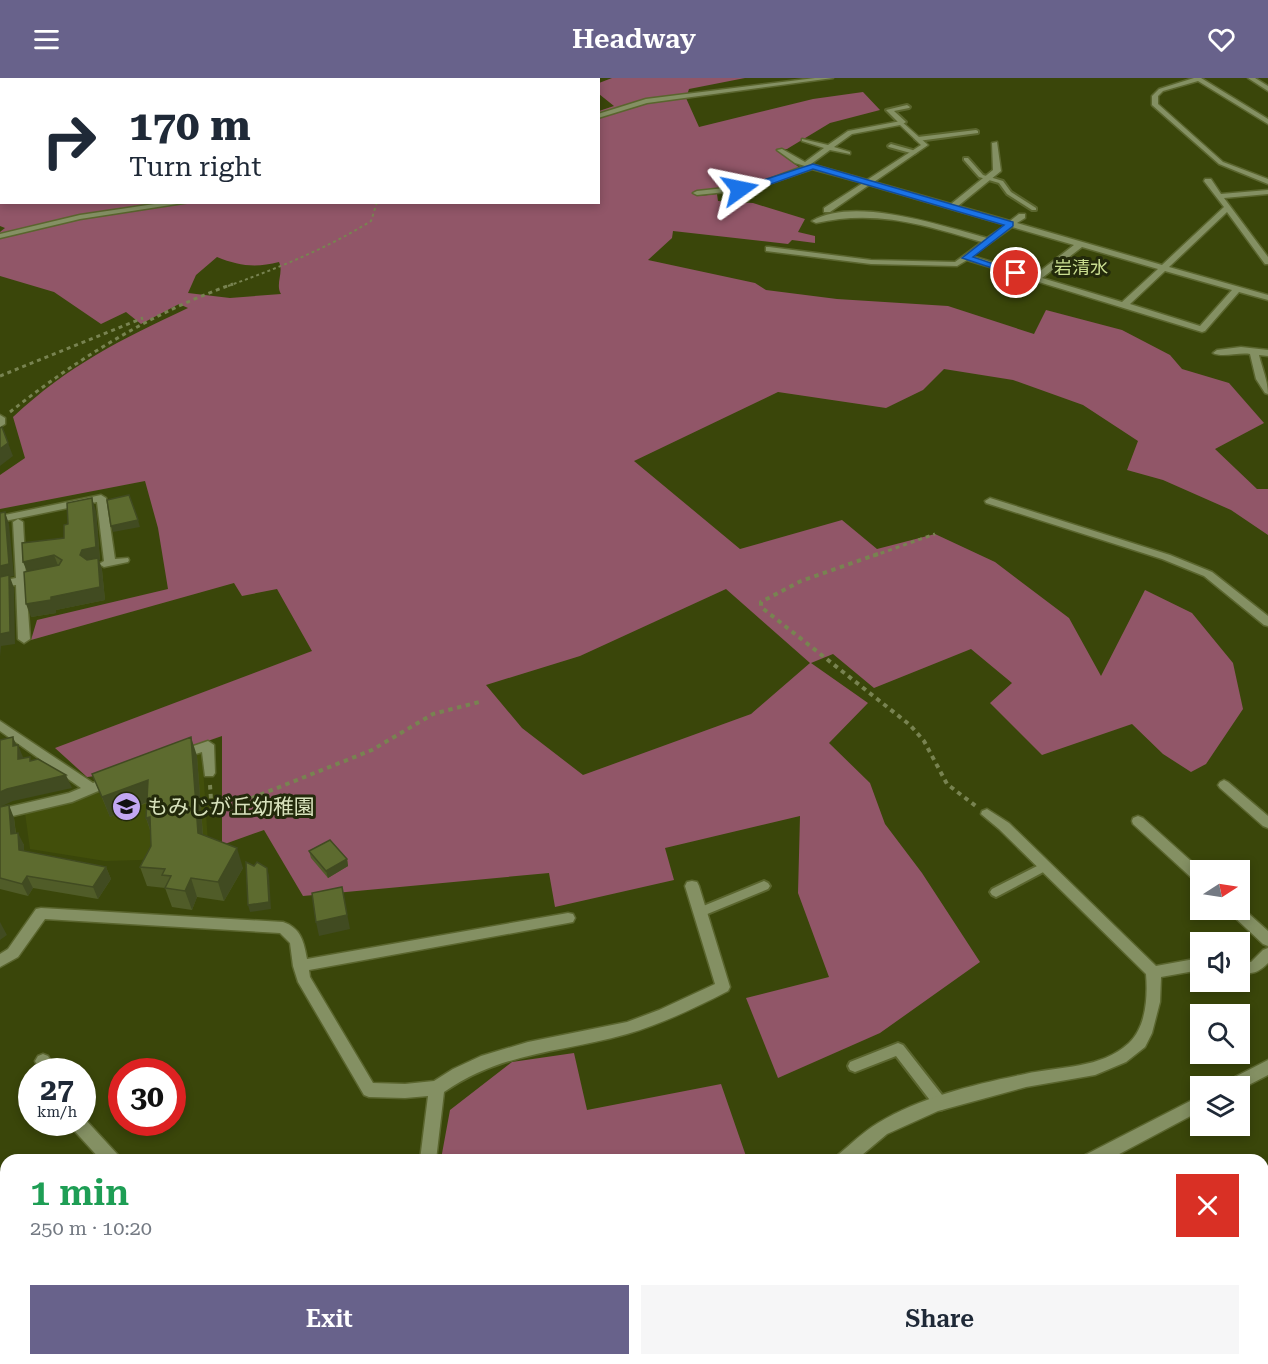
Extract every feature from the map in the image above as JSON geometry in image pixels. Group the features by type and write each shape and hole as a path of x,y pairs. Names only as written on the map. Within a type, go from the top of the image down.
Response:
{"street":[{"path":"600,115 646,100 830,78"},
{"path":"1268,122 1198,78 1161,90 1155,96 1155,105 1221,163 1268,182"},
{"path":"1251,78 1268,88"},
{"path":"1259,118 1268,117"},
{"path":"697,193 754,187 810,165 850,132 901,123 925,145 827,210"},
{"path":"804,140 848,153"},
{"path":"952,207 997,171 995,143"},
{"path":"780,150 810,165 1268,298"},
{"path":"1208,181 1268,262"},
{"path":"1220,196 1268,192"},
{"path":"0,236 80,217 173,204"},
{"path":"1124,305 1228,207"},
{"path":"816,221 832,216 866,214 908,220 987,241"},
{"path":"769,249 823,257 914,264 957,264 1022,216"},
{"path":"1035,279 1080,244"},
{"path":"966,258 1202,329 1238,289"},
{"path":"1254,351 1260,379 1268,392"},
{"path":"1217,353 1254,351 1268,353"},
{"path":"0,519 101,498 110,563"},
{"path":"990,501 1166,557 1208,574 1268,622"},
{"path":"18,522 24,639"},
{"path":"91,567 124,560"},
{"path":"0,584 49,575"},
{"path":"0,725 90,788"},
{"path":"165,761 208,745 209,773"},
{"path":"0,814 72,797 122,776"},
{"path":"1224,785 1268,823"},
{"path":"852,1154 887,1126 941,1104 1027,1080 1084,1073 1116,1061 1135,1048 1148,1025 1155,989 1153,972 1004,826 987,814"},
{"path":"1138,821 1190,868"},
{"path":"0,961 13,953 41,913 283,928 297,940 303,978 369,1090 405,1091 437,1088 454,1074 491,1058 625,1029 677,1010 723,987 692,886"},
{"path":"300,966 568,918"},
{"path":"1246,920 1268,940"},
{"path":"1250,968 1254,968 1268,954"},
{"path":"1153,972 1190,966"},
{"path":"1250,1076 1268,1067"},
{"path":"429,1154 437,1088"},
{"path":"1102,1154 1190,1108"},
{"path":"90,1136 106,1154"}],"lane":[{"path":"901,123 903,122 889,110 907,107"},
{"path":"918,139 976,132"},
{"path":"891,146 914,152"},
{"path":"966,159 981,176 1001,182 1009,193 1034,208"},
{"path":"996,892 1045,866"},
{"path":"700,912 764,886"},
{"path":"855,1066 898,1049 941,1104"}],"path":[{"path":"1,421 29,396 91,352 205,294 288,265 347,236 371,220 376,204"},
{"path":"0,376 143,318"},
{"path":"935,534 801,581 761,602 761,607 910,725 924,741 947,784 987,814"},
{"path":"209,773 212,814 372,750 433,714 479,702"}],"shaded area":[{"path":"612,78 745,78 689,89 686,98 699,127 813,99 863,92 880,110 830,123 787,149 776,150 800,168 749,185 694,191 699,196 717,194 718,201 753,203 805,219 798,232 815,236 815,243 792,240 788,244 673,231 672,238 648,260 755,283 766,290 837,299 948,306 1034,334 1046,310 1122,330 1170,355 1182,369 1229,383 1264,423 1215,449 1257,489 1268,489 1268,535 1231,510 1163,480 1127,470 1138,441 1083,405 1013,380 944,369 923,390 886,408 778,392 634,461 740,549 842,520 877,549 935,534 995,562 1069,618 1101,676 1145,590 1192,613 1233,663 1243,709 1206,764 1191,772 1163,754 1132,724 1042,755 990,703 1012,683 971,649 874,688 833,654 811,663 868,703 829,743 870,783 885,824 922,873 980,962 880,1033 778,1078 746,998 829,977 798,893 800,816 665,848 674,880 555,907 549,873 303,896 264,830 222,845 222,736 113,774 87,777 55,748 312,651 277,589 242,596 234,583 31,640 37,620 168,589 158,528 145,481 0,509 0,475 25,458 13,417 75,368 140,331 188,308 179,304 141,324 126,312 101,324 54,292 0,276 0,232 5,228 0,226 0,204 600,204 600,111 614,106 600,95 600,83","holes":["217,257 248,265 279,262 281,294 230,298 188,293 196,275","726,589 810,663 751,714 583,775 522,728 486,685 580,656"]},
{"name":"もみじが丘幼稚園","path":"202,752 209,858 105,861 30,849 25,813 68,801"},
{"path":"574,1053 587,1110 721,1084 745,1154 442,1154 450,1110 512,1062"}],"building":[{"path":"2,427 8,443 0,449 0,428"},
{"path":"129,495 138,520 111,526 107,500"},
{"path":"92,498 96,547 82,550 80,555 87,560 98,558 100,587 26,604 24,572 59,565 62,560 54,555 23,562 22,543 64,538 64,525 68,524 67,503"},
{"path":"5,512 9,564 0,566 0,513"},
{"path":"9,575 10,632 0,634 0,577"},
{"path":"13,737 13,746 18,745 18,759 30,757 30,761 38,759 66,775 0,792 0,740"},
{"path":"191,737 198,833 237,848 218,882 191,878 185,891 165,888 171,876 162,875 165,869 140,867 151,846 150,817 146,818 148,780 102,797 92,774"},
{"path":"9,805 11,834 18,833 19,850 106,867 93,887 27,876 22,884 0,878 0,807"},
{"path":"330,840 347,859 326,871 309,851"},
{"path":"246,862 254,866 257,862 267,868 269,902 248,905"},
{"path":"342,887 347,915 316,922 312,893"}],"place":[{"name":"もみじが丘幼稚園","path":"126,807"}],"district":[{"name":"岩清水","path":"1081,267"}],"route":[{"path":"740,189 754,187 813,166 1010,224 966,258 1016,273"}]}
